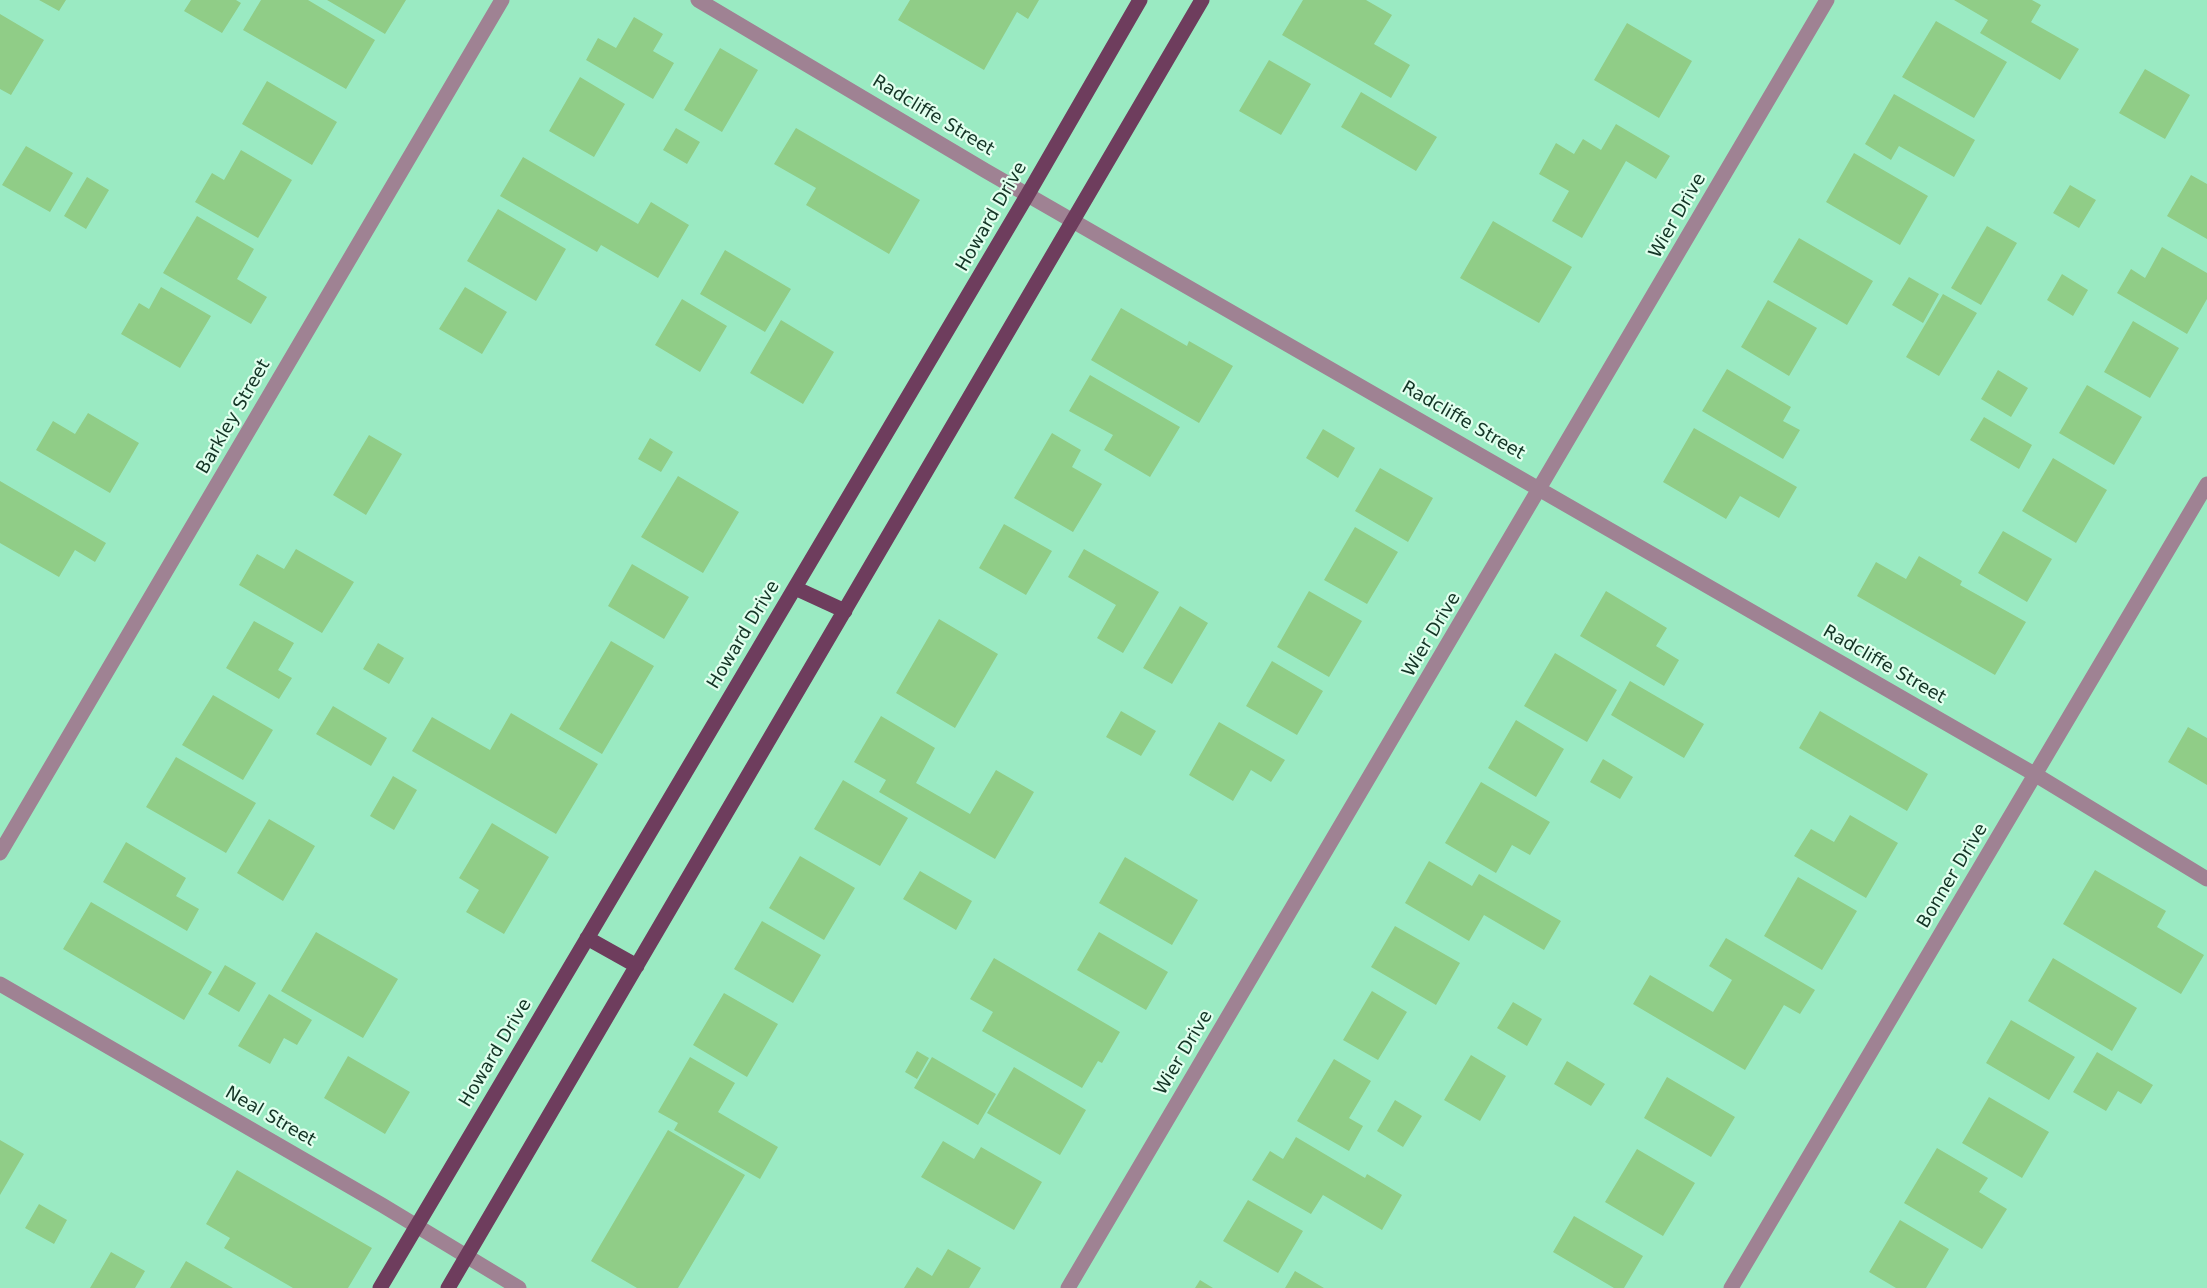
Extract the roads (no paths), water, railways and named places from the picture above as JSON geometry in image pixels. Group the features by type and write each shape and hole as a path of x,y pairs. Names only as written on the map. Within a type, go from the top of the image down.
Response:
{"main road":[{"name":"Howard Drive","path":"380,1288 1028,194 1140,0"},
{"path":"448,1288 1202,0"},
{"path":"795,588 845,611"},
{"path":"587,938 637,966"}],"street":[{"name":"Barkley Street","path":"0,853 502,0"},
{"name":"Radcliffe Street","path":"698,0 1028,194 2036,776 2207,879"},
{"name":"Wier Drive","path":"1068,1288 1541,489 1827,0"},
{"name":"Bonner Drive","path":"1731,1288 2207,484"},
{"name":"Neal Street","path":"0,984 519,1288"}]}
